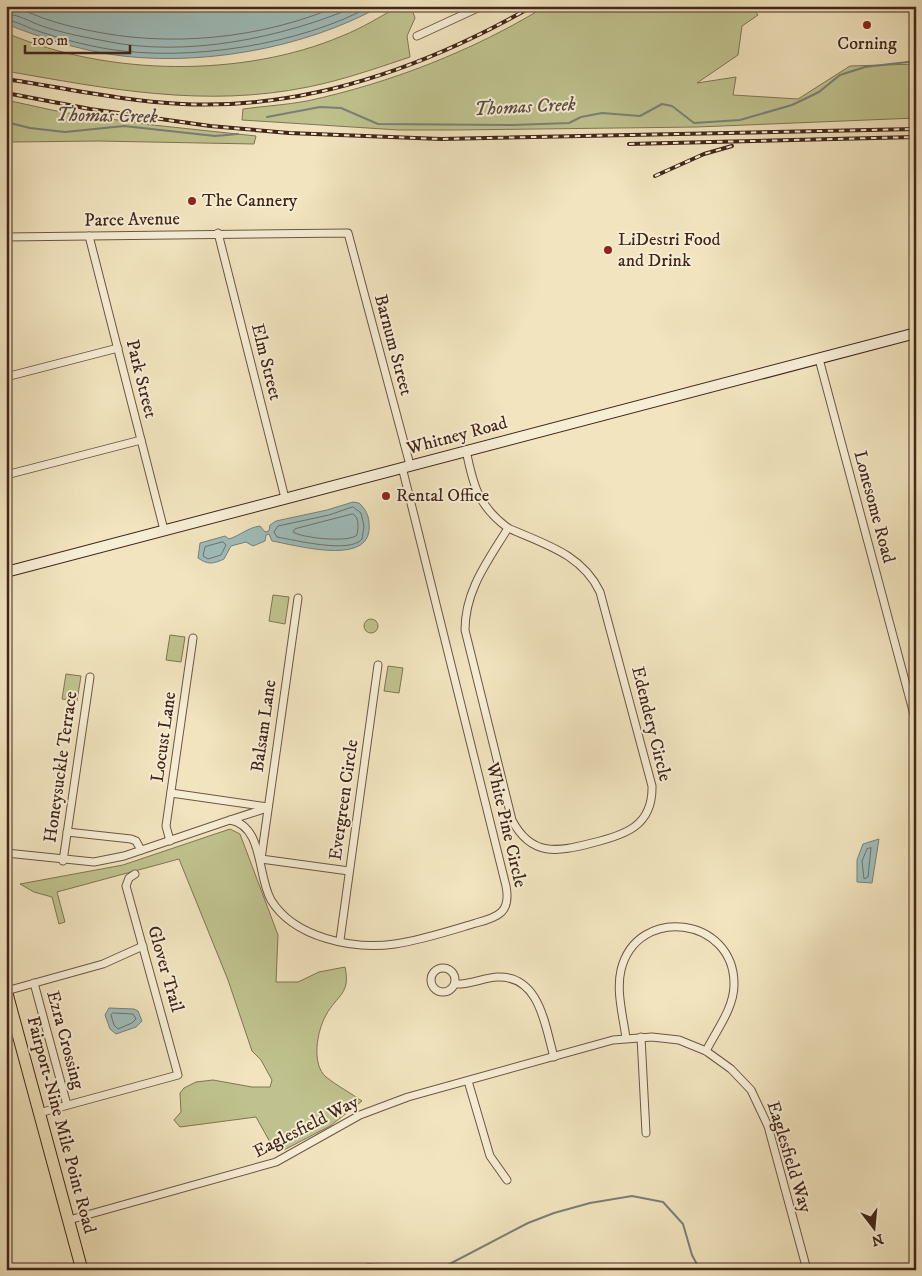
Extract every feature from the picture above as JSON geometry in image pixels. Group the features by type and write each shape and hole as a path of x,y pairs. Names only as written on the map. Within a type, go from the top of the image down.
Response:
{"main road":[{"name":"Whitney Road","path":"6,572 916,333"},
{"name":"Fairport-Nine Mile Point Road","path":"6,990 82,1270"}],"street":[{"path":"416,36 482,6"},
{"name":"Parce Avenue","path":"6,237 218,233 348,233"},
{"name":"Elm Street","path":"218,233 285,498"},
{"name":"Barnum Street","path":"348,233 406,466"},
{"name":"Park Street","path":"89,236 164,530"},
{"path":"6,377 118,348"},
{"name":"Lonesome Road","path":"820,359 916,722"},
{"path":"6,475 141,440"},
{"name":"Edendery Circle","path":"466,450 480,500 492,515 508,528 572,558 586,569 600,592 652,786 651,800 645,816 636,826 623,834 567,850 548,850 527,840 512,820 465,630 465,613 470,592 508,528"},
{"name":"White Pine Circle","path":"230,820 244,826 261,859 264,883 277,907 302,928 315,934 340,940 378,945 409,941 494,918 502,912 508,900 406,466"},
{"name":"Balsam Lane","path":"261,859 298,598"},
{"name":"Locust Lane","path":"170,841 166,826 193,638"},
{"name":"Evergreen Circle","path":"340,940 378,665"},
{"name":"Honeysuckle Terrace","path":"62,861 90,678"},
{"path":"171,793 268,807"},
{"path":"6,853 62,861 94,862 170,841 268,807"},
{"path":"67,832 130,839 136,841 141,850"},
{"path":"261,859 349,871"},
{"name":"Glover Trail","path":"67,1105 178,1075 126,886 129,878 135,874"},
{"path":"626,1038 620,985 621,969 627,954 637,942 652,932 674,926 690,927 705,933 722,948 733,977 732,1000 706,1051"},
{"path":"6,990 103,964 143,946"},
{"path":"455,984 467,985 499,977 514,979 522,983 537,1001 554,1057"},
{"name":"Ezra Crossing","path":"34,983 67,1105"},
{"path":"641,1037 646,1133"},
{"name":"Eaglesfield Way","path":"69,1220 276,1162 360,1115 385,1105 554,1057 626,1038 641,1037 678,1040 706,1051 731,1069 758,1101 768,1126 806,1270"},
{"path":"468,1081 490,1156 507,1180"},
{"path":"39,1113 67,1105"},
{"path":"914,1270 916,1264"}],"green space":[{"path":"399,6 411,6 415,18 407,36 410,57 308,87 232,96 194,96 119,90 6,71 6,35 9,34 48,48 89,58 132,64 219,65 262,59 303,50 349,33"},
{"path":"546,6 751,6 758,15 742,26 738,55 697,83 736,77 733,95 798,99 850,66 916,64 916,118 697,127 457,130 399,130 242,120 243,109 307,101 338,94 430,64 490,37"},
{"path":"6,100 61,112 153,125 256,136 254,144 98,141 13,142 6,139"},
{"path":"273,595 289,597 285,624 269,621"},
{"path":"368,619 374,619 378,626 374,633 368,633 364,629 364,623"},
{"path":"170,635 185,637 181,662 166,660"},
{"path":"388,666 403,668 399,693 384,691"},
{"path":"66,674 81,676 77,701 62,699"},
{"path":"230,829 240,834 278,935 276,982 298,982 319,972 345,967 345,989 330,1008 320,1030 317,1047 318,1064 326,1077 362,1101 330,1126 280,1152 270,1142 256,1117 180,1127 174,1120 181,1112 180,1093 184,1088 196,1082 213,1080 252,1087 270,1087 272,1080 261,1060 252,1051 228,980 179,859 57,892 65,922 59,924 52,897 34,892 20,884 123,865"}],"water":[{"path":"6,6 381,6 351,21 318,34 284,44 213,56 142,58 82,49 6,24"},
{"path":"353,502 359,503 364,509 369,523 369,531 365,541 355,547 343,550 312,549 272,541 269,534 266,535 265,541 253,546 246,542 231,546 224,559 217,562 208,563 198,558 200,543 225,536 229,539 251,528 260,526 265,532 269,531 270,525 276,521 327,510"},
{"path":"879,839 872,883 857,882 857,860 863,844"},
{"path":"109,1008 134,1009 138,1011 142,1021 136,1027 116,1034 110,1029 105,1015"}],"waterway":[{"name":"Thomas Creek","path":"267,117 320,107 341,108 378,124 513,125 569,123 581,117 602,113 640,116 662,104 672,106 694,123 740,120 792,105 819,92 840,75 865,67 916,61"},
{"name":"Thomas Creek","path":"6,122 30,128 65,132 124,126 215,136 238,134"},
{"path":"351,1270 368,1264 440,1269 528,1223 554,1213 590,1203 632,1196 663,1202 683,1224 692,1255 700,1270"}],"railway":[{"path":"6,79 116,97 182,104 229,104 275,100 320,92 408,65 451,48 533,6"},
{"path":"6,93 90,109 210,126 289,133 441,139 916,129"},
{"path":"629,144 916,137"},
{"path":"655,176 704,154 732,146"}],"place":[{"name":"Corning","path":"867,25"},
{"name":"The Cannery","path":"192,201"},
{"name":"LiDestri Food and Drink","path":"608,250"},
{"name":"Rental Office","path":"386,496"}]}
